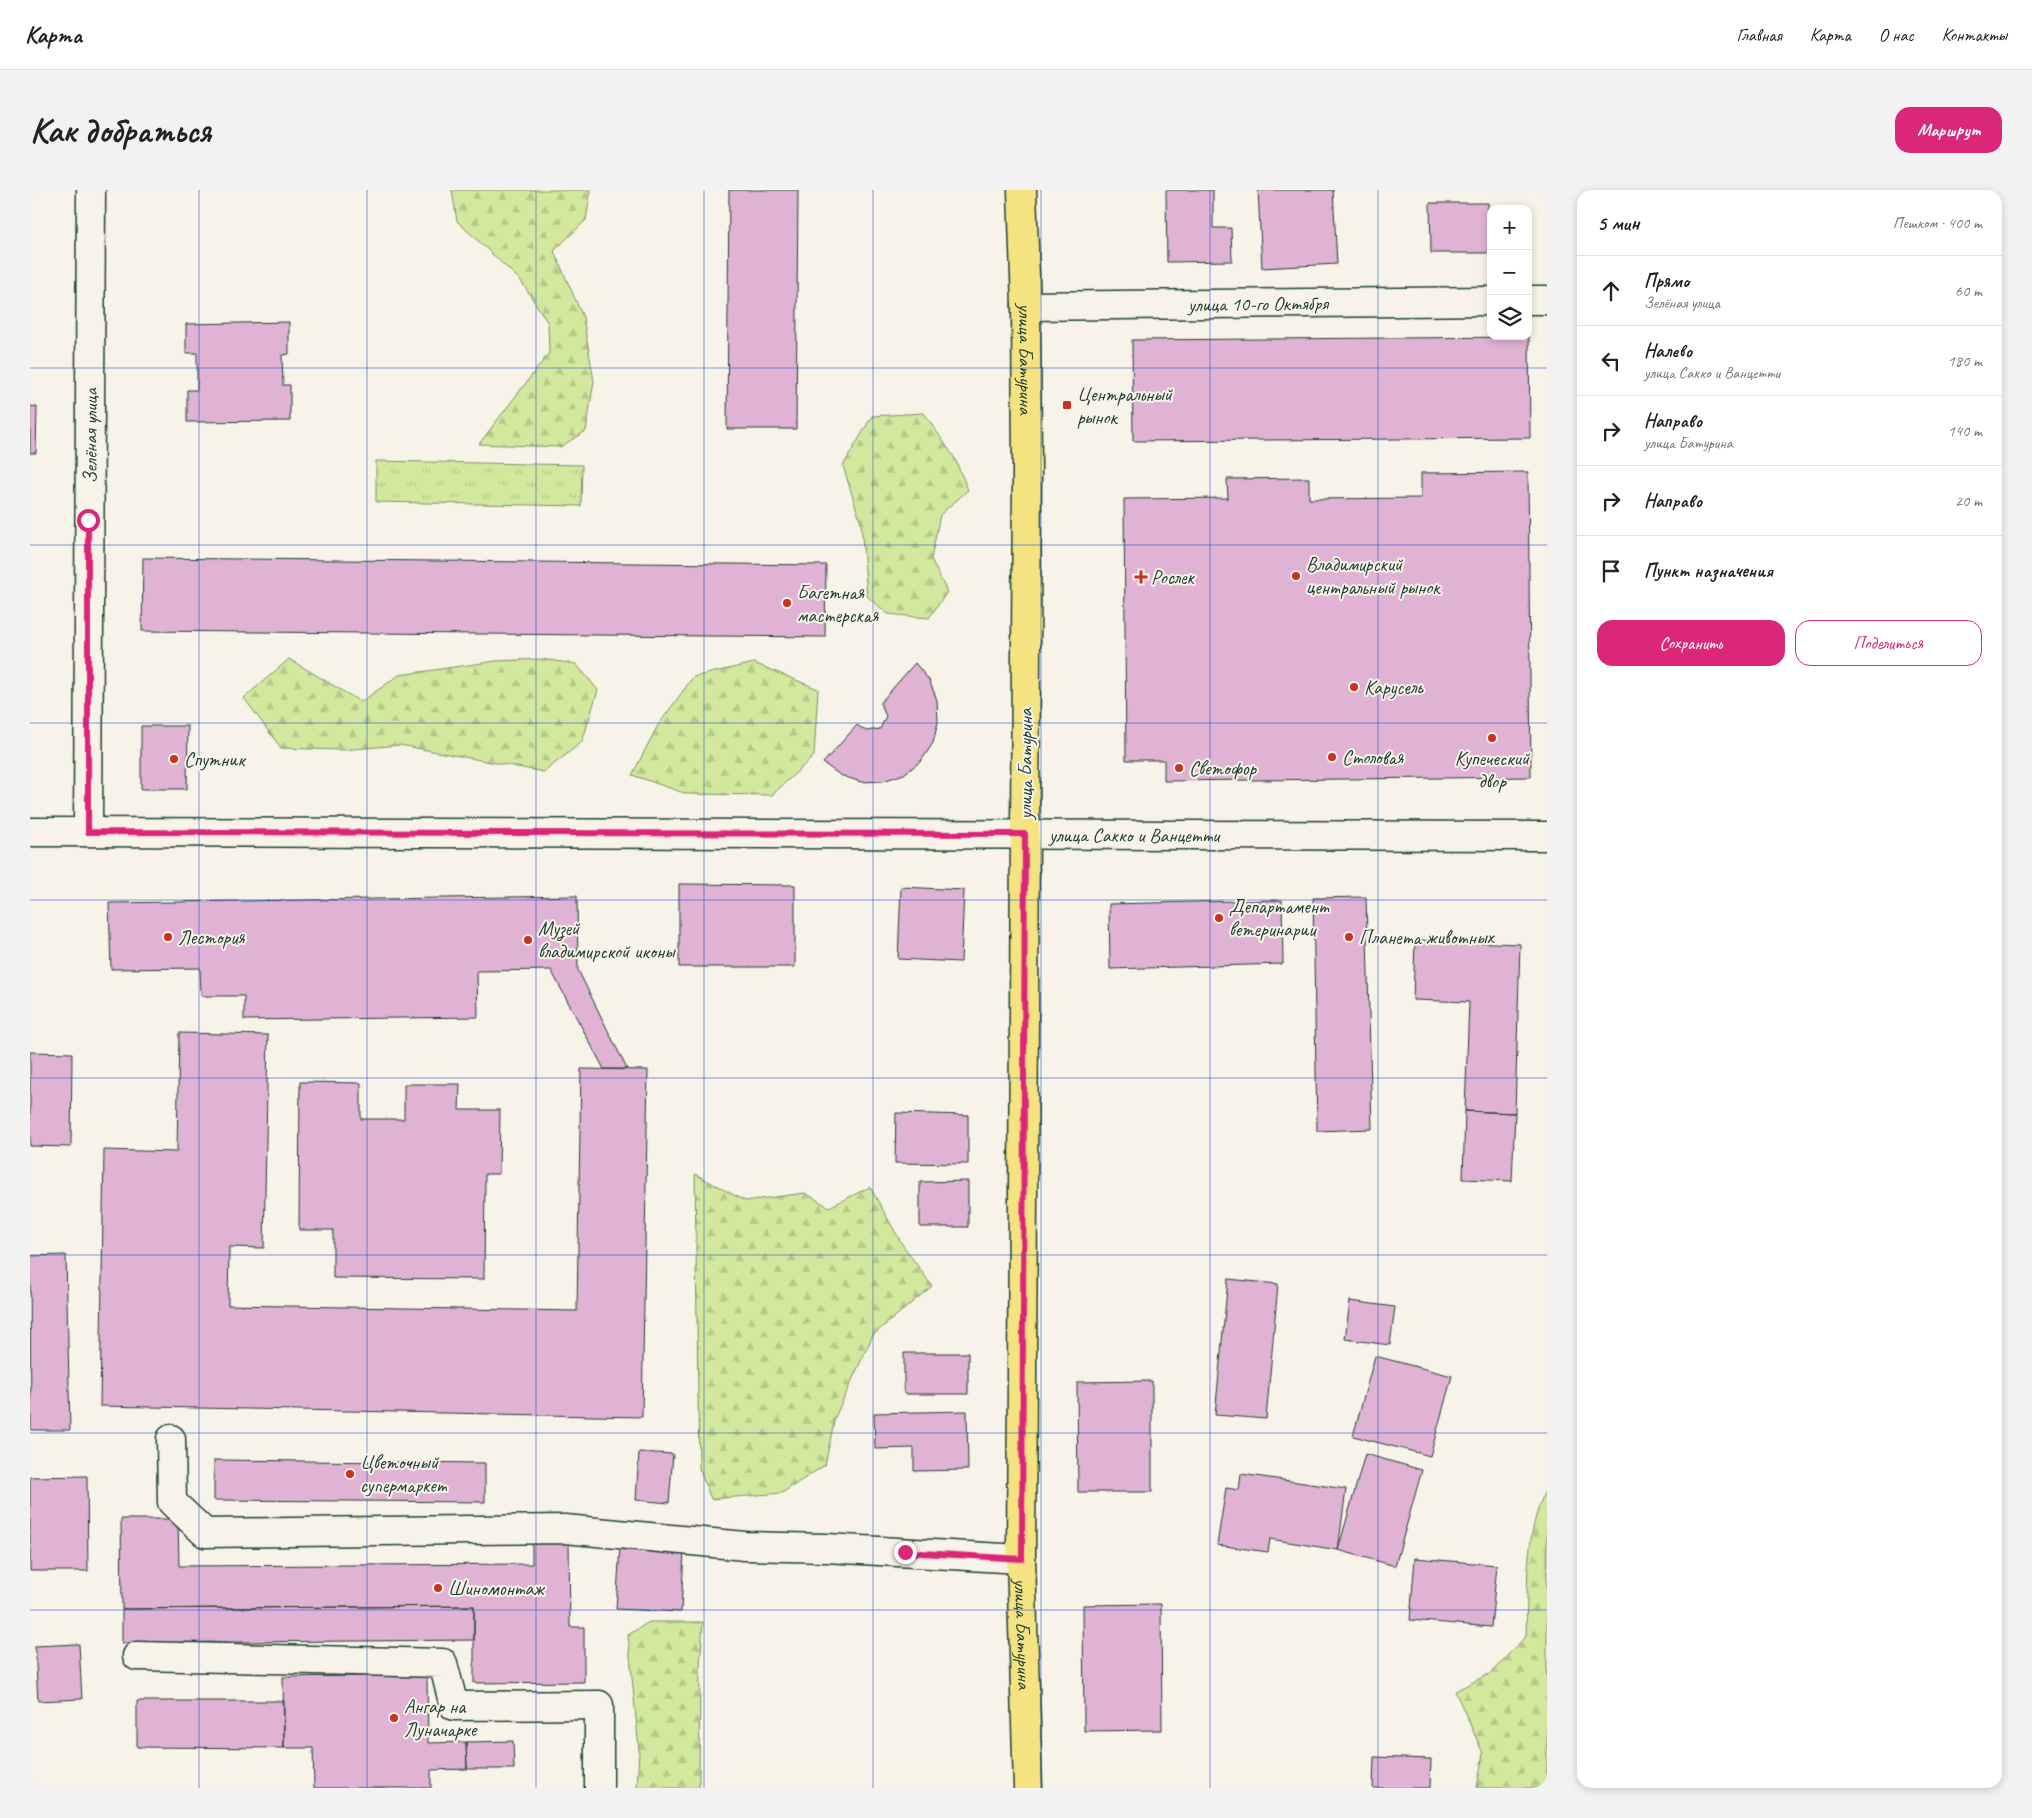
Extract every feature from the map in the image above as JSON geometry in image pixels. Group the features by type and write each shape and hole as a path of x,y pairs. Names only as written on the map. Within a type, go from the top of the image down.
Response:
{"main road":[{"name":"улица Батурина","path":"1022,190 1026,306 1022,1559 1028,1788"}],"street":[{"name":"Зелёная улица","path":"88,832 90,190"},
{"path":"1532,300 1547,300"},
{"name":"улица 10-го Октября","path":"1026,306 1487,301"},
{"name":"улица Сакко и Ванцетти","path":"30,832 1547,836"},
{"path":"171,1439 172,1502 205,1534 565,1529 745,1546 826,1548 1022,1559"},
{"path":"137,1656 443,1663 454,1706 599,1705 599,1788"}],"green space":[{"path":"452,190 591,190 586,220 554,251 583,317 594,381 586,431 560,447 479,444 549,353 548,323 521,281 457,221"},
{"path":"924,413 954,457 968,490 940,515 931,559 947,592 929,618 888,614 867,596 861,523 843,466 872,416"},
{"path":"376,461 582,465 581,506 376,502"},
{"path":"289,659 361,702 399,675 496,661 541,659 576,664 598,690 582,742 544,772 400,745 342,750 281,748 244,698"},
{"path":"754,663 818,689 814,756 772,795 687,794 632,775 657,727 693,677"},
{"path":"695,1174 745,1201 805,1193 829,1207 870,1187 902,1244 932,1286 873,1335 835,1417 825,1465 782,1493 711,1499 699,1468"},
{"path":"1547,1487 1547,1788 1477,1788 1483,1753 1455,1691 1491,1673 1526,1636 1527,1579 1531,1541 1534,1523"},
{"path":"649,1622 703,1622 700,1667 699,1788 637,1788 639,1750 628,1635"}],"building":[{"path":"729,190 798,190 796,429 727,429"},
{"path":"1166,190 1213,190 1213,228 1231,228 1232,261 1167,262"},
{"path":"1258,190 1333,190 1337,264 1262,268"},
{"path":"1430,203 1488,203 1487,253 1431,253"},
{"path":"289,322 289,354 282,355 283,385 290,385 290,421 187,422 187,390 197,390 197,353 186,353 186,324"},
{"path":"1487,337 1487,340 1529,340 1530,438 1133,441 1132,340"},
{"path":"30,406 37,407 36,453 30,453"},
{"path":"1528,472 1531,777 1164,781 1164,760 1126,760 1124,499 1228,498 1227,479 1309,478 1309,499 1421,498 1421,473"},
{"path":"143,558 826,565 825,637 142,631"},
{"path":"915,663 929,680 937,700 938,722 933,743 921,761 904,774 883,781 861,782 840,775 823,763 857,725 866,731 880,729 886,716 880,703"},
{"path":"141,726 188,726 187,789 141,789"},
{"path":"679,884 795,885 795,967 679,967"},
{"path":"901,887 964,890 961,962 898,959"},
{"path":"577,896 578,970 627,1069 604,1069 551,970 477,971 478,1017 244,1020 244,996 201,996 200,968 111,969 109,903"},
{"path":"1366,897 1372,1129 1317,1131 1313,898"},
{"path":"1282,900 1283,964 1110,969 1109,904"},
{"path":"1415,940 1520,944 1515,1113 1465,1111 1469,1002 1413,1000"},
{"path":"179,1033 268,1035 264,1248 229,1247 228,1305 577,1311 581,1069 648,1070 642,1417 100,1406 104,1150 177,1152"},
{"path":"30,1052 72,1053 71,1147 30,1146"},
{"path":"300,1082 361,1083 361,1119 404,1119 404,1084 460,1084 459,1110 500,1110 499,1174 485,1174 484,1279 333,1278 333,1230 299,1230"},
{"path":"1465,1111 1515,1113 1512,1181 1463,1179"},
{"path":"896,1113 968,1115 968,1164 895,1163"},
{"path":"968,1181 968,1227 920,1227 920,1182"},
{"path":"66,1255 70,1430 31,1430 30,1256"},
{"path":"1228,1279 1278,1284 1266,1419 1215,1415"},
{"path":"1350,1301 1395,1307 1390,1345 1345,1339"},
{"path":"904,1353 968,1353 968,1394 904,1394"},
{"path":"1375,1356 1452,1376 1430,1456 1353,1436"},
{"path":"1152,1381 1152,1492 1078,1492 1077,1382"},
{"path":"967,1411 968,1470 914,1471 914,1448 875,1449 874,1413"},
{"path":"639,1452 673,1454 669,1503 636,1500"},
{"path":"1365,1454 1422,1470 1395,1566 1338,1550"},
{"name":"Цветочный супермаркет","path":"214,1460 485,1463 485,1502 214,1500"},
{"path":"1241,1474 1346,1489 1338,1550 1270,1539 1268,1552 1217,1545 1226,1488 1239,1490"},
{"path":"87,1476 88,1571 30,1571 30,1477"},
{"path":"121,1519 178,1519 179,1566 532,1564 532,1543 569,1542 570,1627 584,1627 584,1682 474,1683 474,1606 122,1609"},
{"path":"620,1547 684,1550 681,1612 616,1609"},
{"path":"1415,1558 1497,1565 1491,1627 1410,1620"},
{"path":"1161,1604 1162,1730 1084,1731 1083,1605"},
{"path":"474,1606 474,1640 122,1643 122,1609"},
{"path":"79,1644 82,1699 38,1701 35,1646"},
{"path":"427,1675 428,1743 466,1742 467,1769 431,1770 431,1788 314,1788 313,1748 284,1748 283,1677"},
{"path":"137,1701 284,1701 284,1748 137,1747"},
{"path":"513,1741 514,1769 467,1769 466,1742"},
{"path":"1374,1757 1431,1759 1430,1788 1373,1788"}],"place":[{"name":"Центральный рынок","path":"1067,405"},
{"name":"Владимирский центральный рынок","path":"1296,576"},
{"name":"Рослек","path":"1141,577"},
{"name":"Багетная мастерская","path":"787,603"},
{"name":"Карусель","path":"1354,687"},
{"name":"Купеческий двор","path":"1492,738"},
{"name":"Столовая","path":"1332,757"},
{"name":"Спутник","path":"174,759"},
{"name":"Светофор","path":"1179,768"},
{"name":"Департамент ветеринарии","path":"1219,918"},
{"name":"Лестория","path":"168,937"},
{"name":"Планета животных","path":"1349,937"},
{"name":"Музей владимирской иконы","path":"528,940"},
{"name":"Цветочный супермаркет","path":"350,1474"},
{"name":"Шиномонтаж","path":"438,1588"},
{"name":"Ангар на Луначарке","path":"394,1718"}],"route":[{"path":"88,520 88,832 1025,834 1022,1559 905,1552"}]}
